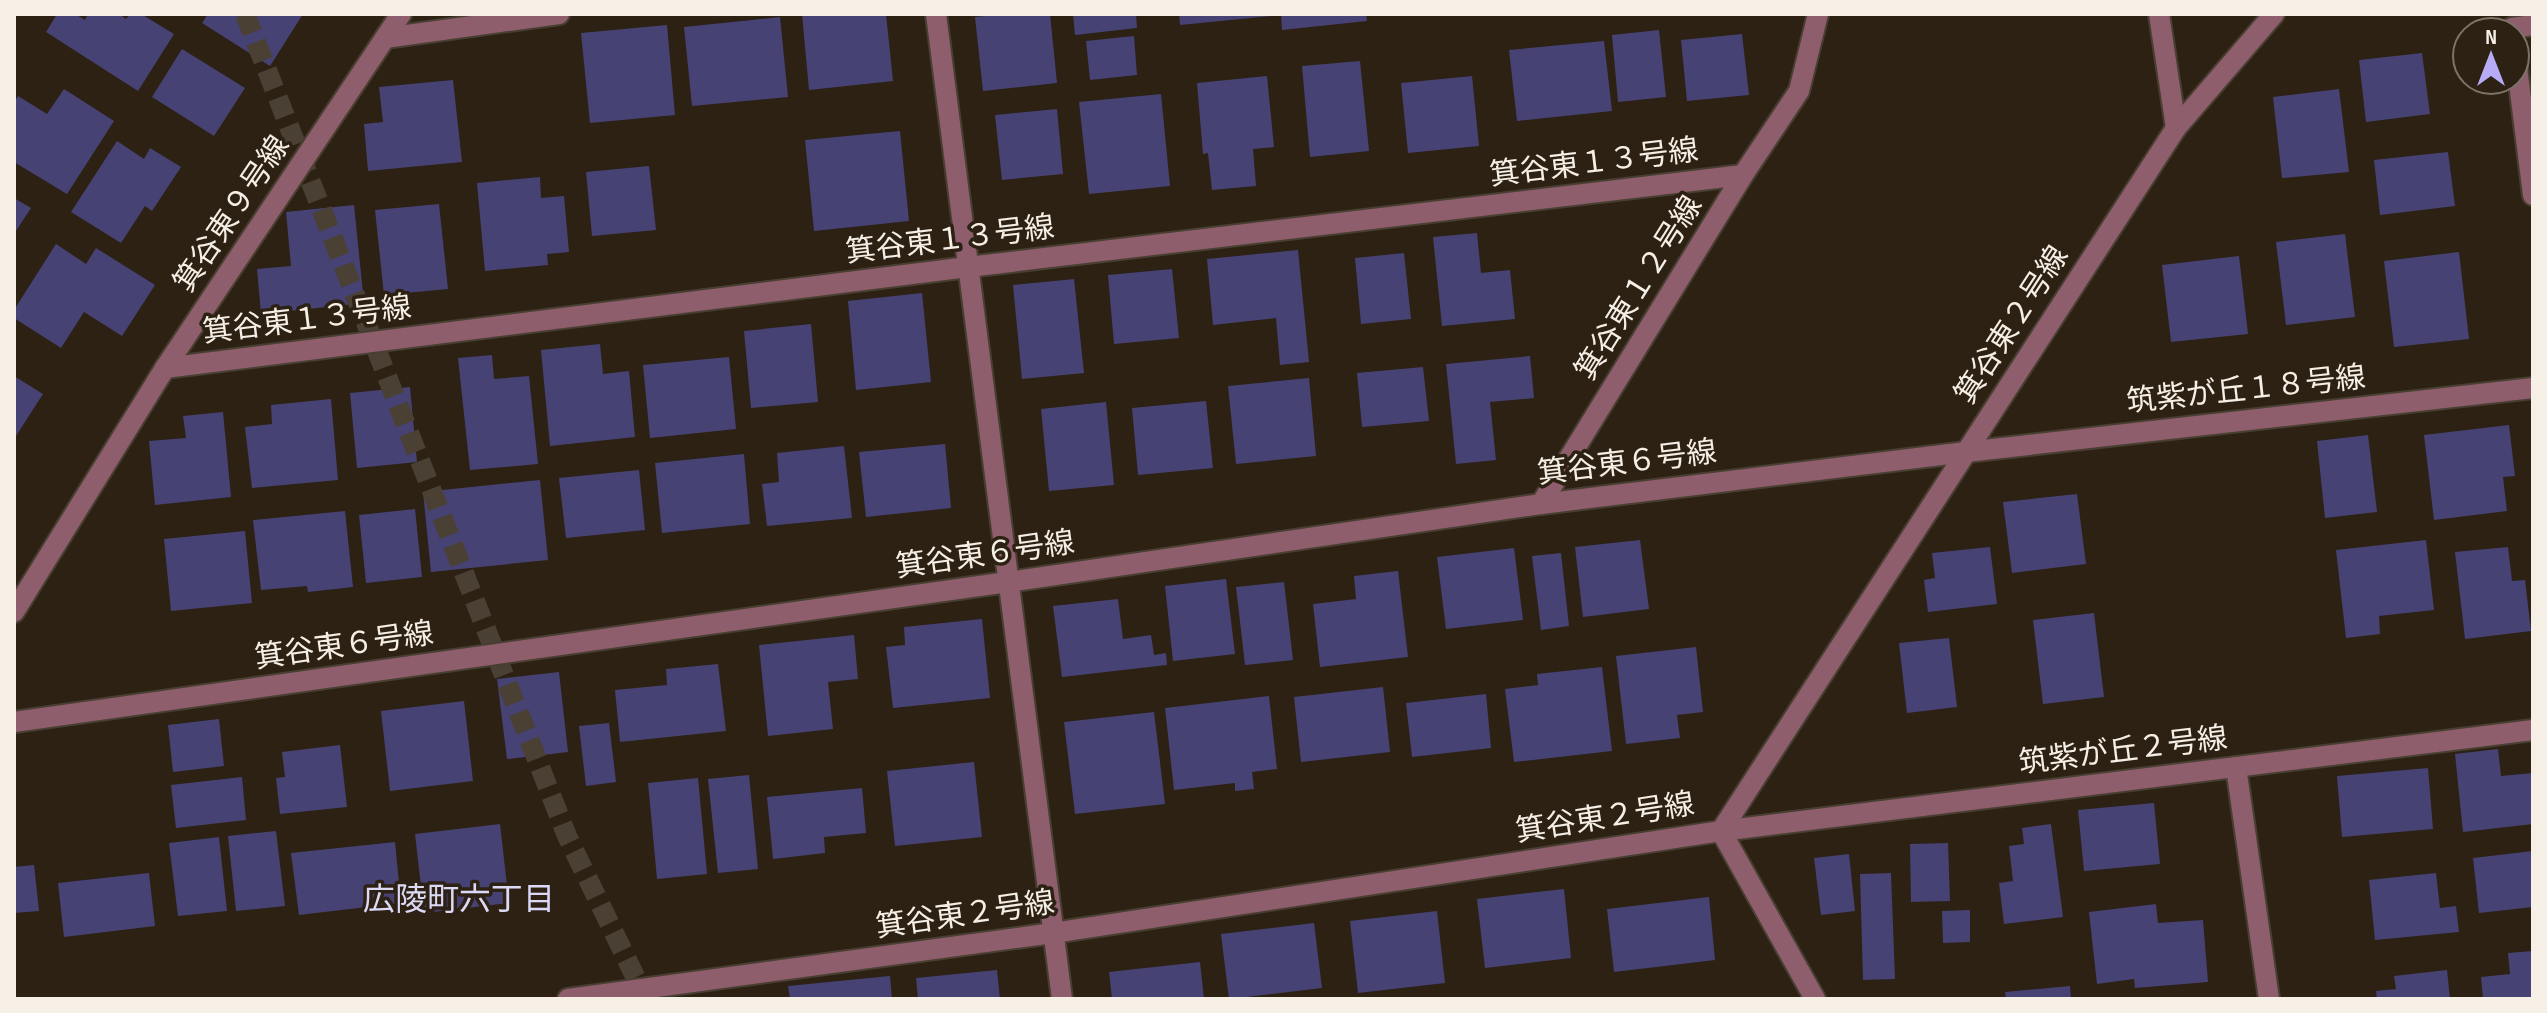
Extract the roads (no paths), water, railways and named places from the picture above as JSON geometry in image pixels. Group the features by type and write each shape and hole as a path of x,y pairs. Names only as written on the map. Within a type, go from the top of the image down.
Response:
{"street":[{"name":"箕谷東９号線","path":"14,612 165,368 401,14"},
{"path":"385,38 559,14"},
{"path":"936,14 1062,999"},
{"name":"箕谷東１２号線","path":"1541,504 1743,175 1799,91 1818,14"},
{"path":"2159,14 2176,128"},
{"name":"箕谷東２号線","path":"568,999 1053,933 1721,831 2176,128 2274,14"},
{"path":"2521,96 2533,195"},
{"name":"箕谷東１３号線","path":"165,368 968,267 1743,175"},
{"name":"筑紫が丘１８号線","path":"1966,452 2533,388"},
{"name":"箕谷東６号線","path":"14,722 1541,504 1966,452"},
{"name":"筑紫が丘２号線","path":"1721,831 2533,730"},
{"path":"2236,767 2269,999"},
{"path":"1721,831 1815,999"}],"tunnel":[{"path":"245,14 567,836 646,999"}],"district":[{"name":"広陵町六丁目","path":"459,900"}]}
